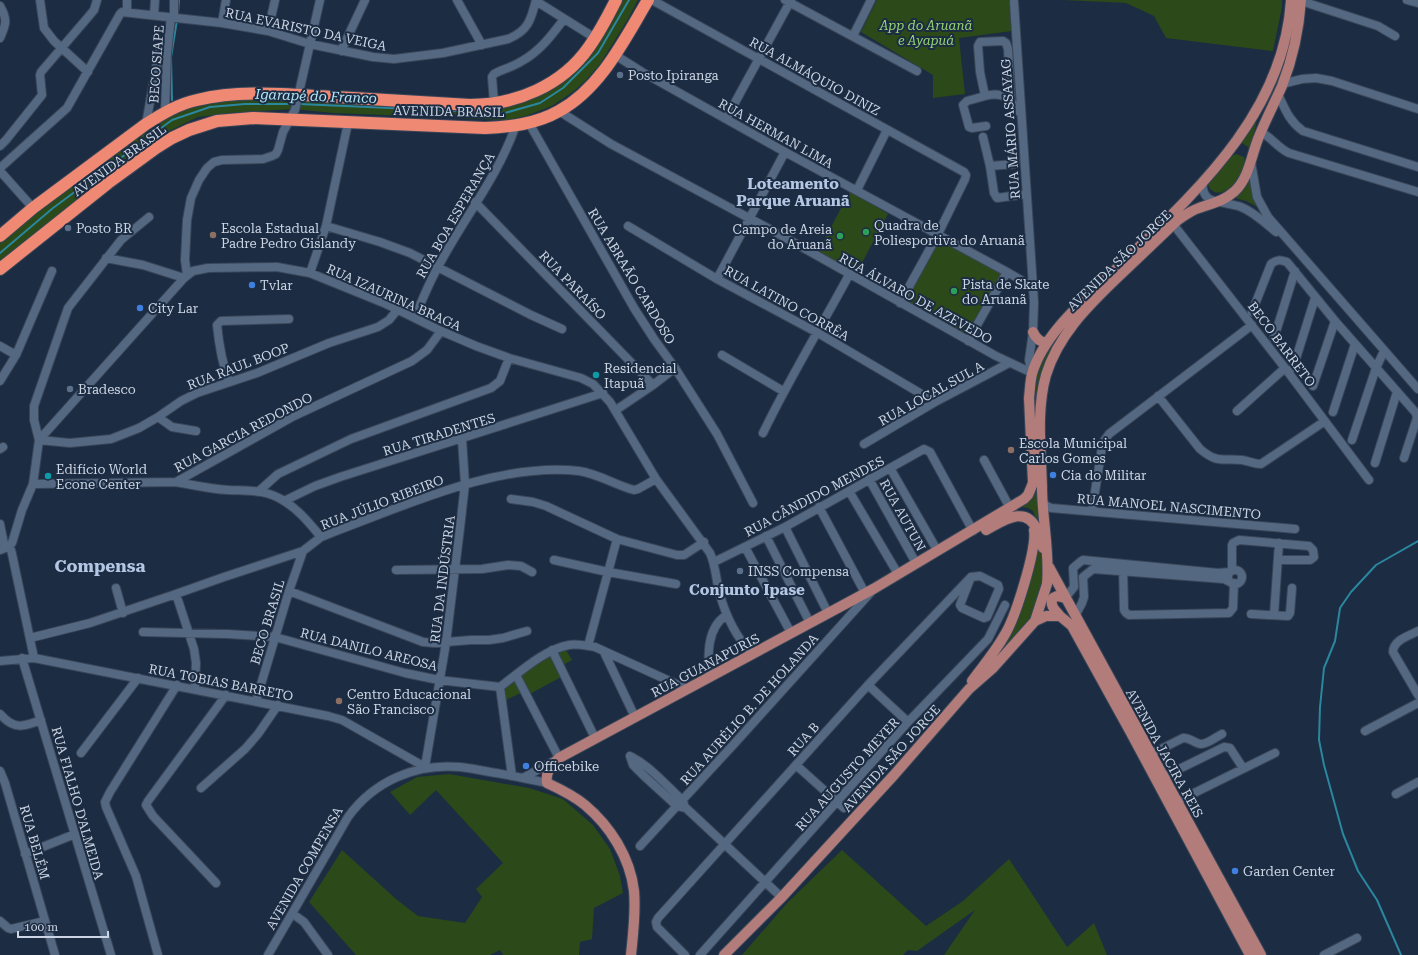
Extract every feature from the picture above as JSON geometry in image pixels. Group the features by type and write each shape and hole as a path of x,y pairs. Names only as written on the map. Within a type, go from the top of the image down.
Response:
{"highway":[{"name":"AVENIDA BRASIL","path":"0,236 33,208 146,124 165,112 181,105 213,97 244,94 470,105 494,104 521,97 554,81 576,62 588,48 616,0"},
{"name":"AVENIDA BRASIL","path":"0,269 108,183 156,148 189,130 217,121 292,115 348,123 485,128 516,126 529,123 559,111 595,81 615,55 648,0"}],"main road":[{"name":"AVENIDA SÃO JORGE","path":"724,955 797,880 894,775 957,702 969,689 993,668 1035,621 1047,584 1048,563 1042,502 1041,419 1042,397 1046,376 1052,357 1063,338 1078,318 1178,220 1191,211 1216,203 1230,195 1241,184 1247,173 1260,135 1280,89 1296,42 1298,0"},
{"name":"AVENIDA SÃO JORGE","path":"1033,483 1029,398 1032,373 1047,343 1078,306 1169,217 1236,143 1252,119 1267,90 1282,48 1287,28 1298,0"},
{"path":"1033,332 1038,340 1047,343"},
{"name":"RUA GUANAPURIS","path":"559,758 875,588 1010,508 1028,495 1033,483"},
{"name":"RUA GUANAPURIS","path":"898,574 918,566 1011,518 1025,516 1032,522"},
{"name":"AVENIDA SÃO JORGE","path":"1032,522 1048,563"},
{"path":"957,702 1005,635 1015,613 1032,556 1034,534 1032,522"},
{"name":"AVENIDA JACIRA REIS","path":"1048,563 1065,598 1261,955"},
{"name":"AVENIDA JACIRA REIS","path":"1065,598 1057,596 1053,598 1051,601 1052,606 1060,616 1067,621 1076,633 1250,955"},
{"path":"1035,621 1048,615 1060,616"},
{"path":"547,783 546,777 548,770 559,758"},
{"name":"AVENIDA COMPENSA","path":"547,783 584,804 608,829 618,844 631,875 634,891 634,922 631,955"},
{"path":"719,955 741,930 778,894 797,880"}],"street":[{"path":"40,0 44,28 49,36 88,72"},
{"path":"0,146 42,95 41,72 94,10 97,0"},
{"path":"33,208 0,169 67,108 123,13 127,0"},
{"path":"154,15 155,0"},
{"name":"BECO SIAPE","path":"165,112 167,53 173,18 174,0"},
{"path":"222,23 226,0"},
{"path":"268,31 275,0"},
{"path":"106,258 143,265 185,277 188,220 191,198 203,174 210,164 218,160 263,159 272,156 278,150 283,132 292,115 298,97 320,0"},
{"path":"341,51 365,0"},
{"path":"457,0 482,45"},
{"path":"536,0 595,38"},
{"name":"RUA EVARISTO DA VEIGA","path":"123,13 222,23 268,31 310,44 341,51 394,59 443,53 508,39 520,33 530,21 536,0"},
{"name":"RUA ALMÁQUIO DINIZ","path":"652,0 964,172 966,175 965,179 938,234"},
{"path":"852,36 871,0"},
{"path":"1298,0 1378,26 1395,36"},
{"path":"1407,0 1418,3"},
{"path":"726,119 789,1 917,71"},
{"name":"RUA MÁRIO ASSAYAG","path":"1014,2 1033,287 1034,316 1029,360 1032,373"},
{"path":"0,6 6,18 0,38"},
{"path":"494,104 492,77 494,74 522,62 536,52 551,37 564,19"},
{"path":"985,96 980,72 978,44 982,41 1003,41 1006,43 1008,49 1011,101"},
{"path":"146,124 159,52"},
{"name":"RUA HERMAN LIMA","path":"615,55 785,152 1033,287"},
{"path":"1418,109 1332,81 1316,78 1302,79 1280,89 1288,115 1294,125 1303,131 1418,167"},
{"path":"986,126 969,127 963,105 967,101 985,96 1003,95 1011,101 1021,114"},
{"name":"RUA ÁLVARO DE AZEVEDO","path":"559,111 611,144 750,219 1009,364 1032,373"},
{"path":"310,273 326,226 348,123"},
{"name":"RUA ABRAÃO CARDOSO","path":"529,123 634,308 675,368 717,434 753,503"},
{"name":"RUA BOA ESPERANÇA","path":"415,317 438,267 495,172 509,145 516,126"},
{"path":"857,190 887,130"},
{"path":"1260,135 1288,153 1418,192"},
{"path":"983,137 990,166 994,193 997,198 1026,194"},
{"path":"717,279 785,152"},
{"path":"990,166 1015,164 1014,156"},
{"path":"1251,161 1254,187 1268,217 1384,351 1416,383"},
{"path":"1203,181 1204,193 1208,198 1216,203 1231,203 1250,211 1292,245"},
{"name":"RUA PARAÍSO","path":"476,202 653,385"},
{"path":"4,549 12,543 22,510 33,484 38,440 34,420 34,406 68,308 121,240 149,217"},
{"name":"BECO BARRETO","path":"1174,224 1252,324 1289,368 1325,421 1369,480"},
{"path":"326,226 410,253 531,315 562,329"},
{"name":"RUA LATINO CORRÊA","path":"628,226 717,279 818,333 935,402"},
{"path":"900,303 938,234"},
{"path":"1252,312 1271,264 1280,260 1287,262 1315,298 1414,410 1417,418 1404,458"},
{"name":"RUA IZAURINA BRAGA","path":"38,440 185,277 200,268 277,267 310,273 362,293 476,346 509,358 581,378 593,384 616,410 656,479 704,542 714,562 720,594 727,615 740,639 752,654"},
{"path":"1274,338 1294,271"},
{"path":"0,381 16,355 52,272"},
{"path":"968,341 1007,272"},
{"path":"763,433 783,391 818,333 849,275"},
{"path":"1237,411 1289,368 1315,298"},
{"name":"RUA RAUL BOOP","path":"38,440 70,444 110,439 139,428 181,401 197,393 257,373 329,343 378,327 389,320 398,309"},
{"path":"229,382 222,361 218,341 218,323 221,321 289,319"},
{"path":"1313,386 1335,321"},
{"path":"1092,511 1104,441 1113,431 1252,324"},
{"name":"RUA GARCIA REDONDO","path":"33,484 176,482 294,416 412,361 427,350 441,331"},
{"path":"1333,412 1355,344"},
{"path":"0,346 16,355"},
{"path":"1352,440 1376,368 1384,351"},
{"path":"722,355 783,391"},
{"path":"259,491 278,474 351,439 491,388 500,381 509,358"},
{"name":"RUA LOCAL SUL A","path":"864,444 935,402 1009,364"},
{"path":"616,410 675,368"},
{"path":"1375,463 1397,392"},
{"name":"RUA TIRADENTES","path":"284,501 315,486 340,477 603,394"},
{"path":"1158,396 1200,449 1208,455 1224,461 1242,460 1257,464 1265,462 1325,421"},
{"path":"158,417 172,427 196,431"},
{"name":"RUA DA INDÚSTRIA","path":"425,768 446,643 465,484 462,439"},
{"name":"RUA CÂNDIDO MENDES","path":"714,562 785,527 924,449 930,452 972,531"},
{"path":"984,460 1010,508"},
{"path":"890,468 937,550"},
{"name":"RUA JÚLIO RIBEIRO","path":"30,638 90,623 303,551 321,537 465,484 526,472 566,470 596,475 634,490 638,490 656,479"},
{"name":"RUA AUTUN","path":"870,479 916,563"},
{"path":"176,482 227,490 259,491 284,501 309,522 321,537"},
{"path":"849,491 898,574"},
{"path":"511,499 533,502 546,506 617,539 680,555 704,542"},
{"name":"RUA MANOEL NASCIMENTO","path":"1042,502 1048,507 1295,529"},
{"path":"820,507 865,593"},
{"path":"0,524 4,549"},
{"path":"785,527 828,613"},
{"path":"766,536 810,623"},
{"path":"588,646 617,539"},
{"path":"1123,567 1124,610 1129,615 1229,612 1233,608 1232,582 1228,576 1231,571 1232,545 1239,540 1309,546 1313,550 1314,557 1310,560 1278,560"},
{"path":"1274,615 1279,543"},
{"path":"745,547 791,633"},
{"path":"4,549 12,554 34,658"},
{"name":"BECO BRASIL","path":"256,701 289,591 303,551"},
{"path":"554,560 608,572 676,584"},
{"path":"1065,598 1074,587 1073,571 1075,566 1084,560 1123,567 1224,579 1232,582 1240,581 1241,575 1238,571 1218,574 1123,567 1093,569 1083,577"},
{"path":"396,570 482,569 508,565 521,566 532,572"},
{"path":"1075,566 1083,577 1084,597 1075,616"},
{"path":"980,576 998,585 999,589 987,617 984,618 962,608 960,605 972,577 980,576"},
{"name":"RUA B","path":"685,955 657,927 656,922 658,918 723,844 868,685 972,577"},
{"path":"116,588 123,612"},
{"name":"RUA AURÉLIO B. DE HOLANDA","path":"640,846 875,588"},
{"path":"1251,614 1289,615 1292,588"},
{"path":"289,591 428,643 489,640 503,638 527,631"},
{"path":"176,594 194,649 196,662 195,689"},
{"name":"RUA AUGUSTO MEYER","path":"700,955 765,883 840,806 908,722 988,639 1005,605"},
{"path":"709,677 708,656 712,636 720,621 727,615"},
{"path":"1418,631 1400,641 1393,649 1393,652 1418,695"},
{"name":"RUA DANILO AREOSA","path":"143,632 245,634 275,638 405,674 500,687"},
{"path":"512,776 500,687 552,650 571,644 588,646 687,689"},
{"path":"552,650 596,738"},
{"path":"604,652 635,717"},
{"name":"RUA FIALHO D'ALMEIDA","path":"22,658 111,955"},
{"name":"RUA TOBIAS BARRETO","path":"0,661 34,658 328,716 342,720 425,768"},
{"path":"516,675 559,758"},
{"path":"81,753 138,678"},
{"path":"158,955 136,876 106,807 106,802 110,792 177,685"},
{"path":"868,685 908,722"},
{"path":"216,883 150,812 146,805 226,695"},
{"path":"1365,731 1418,703"},
{"path":"201,788 245,749 258,734 278,705"},
{"path":"0,714 7,723 19,726 41,720"},
{"path":"1151,754 1186,737 1199,744 1203,744 1222,734"},
{"path":"1164,777 1224,747 1230,748 1243,768"},
{"path":"1176,802 1275,752"},
{"path":"680,803 649,769 638,760 630,756 633,765 686,808 778,894"},
{"name":"RUA GUANAPURIS","path":"523,778 559,758"},
{"path":"796,765 840,806"},
{"name":"AVENIDA COMPENSA","path":"268,955 293,914 348,816 354,807 373,790 405,773 425,768 460,767 547,783"},
{"name":"RUA BELÉM","path":"0,771 5,782 55,955"},
{"path":"1396,794 1418,782"},
{"path":"26,854 74,834"},
{"path":"293,914 304,922 328,955"},
{"path":"0,922 11,929 45,921"},
{"path":"1324,955 1357,938"}],"green space":[{"path":"619,0 638,0 600,64 574,91 552,106 526,116 508,120 333,113 293,109 229,113 198,117 157,137 15,249 0,264 0,240 157,121 214,97 476,106 554,85"},
{"name":"App do Aruanã e Ayapuá","path":"877,0 1014,0 1012,31 959,38 965,94 933,98 933,75 861,32"},
{"path":"1063,0 1282,0 1282,7 1273,51 1166,38 1154,16 1126,3"},
{"path":"1257,121 1250,148 1240,142"},
{"path":"1236,154 1244,157 1245,165 1238,180 1225,191 1218,193 1212,191 1208,185 1224,163"},
{"path":"1249,179 1252,193 1260,208 1246,201 1231,197"},
{"path":"850,191 888,214 856,274 818,252"},
{"path":"939,237 1003,273 967,337 905,303"},
{"path":"1071,319 1043,373 1043,541 1033,511 1022,507 1030,500 1035,488 1032,418 1033,400 1040,366 1047,350"},
{"path":"1036,534 1044,561 1044,578 1034,614 983,672 1009,632"},
{"path":"566,650 572,660 559,667 563,676 530,694 525,691 506,700 505,686 551,654"},
{"path":"449,774 529,788 563,799 593,825 610,849 620,876 623,893 594,908 592,939 580,942 579,955 503,955 500,950 490,955 356,955 309,902 342,850 396,899 418,916 465,923 482,897 476,889 503,863 436,790 410,815 390,792 417,777"},
{"path":"842,850 926,926 963,901 1009,859 1067,947 1094,923 1107,955 944,955 975,910 917,951 908,950 903,955 742,955 787,903"}],"waterway":[{"path":"178,13 179,0"},
{"name":"Igarapé do Franco","path":"299,104 505,113 540,103 563,88 598,53 629,0"},
{"path":"172,100 171,57 177,20"},
{"name":"Igarapé do Franco","path":"0,253 53,208 172,120 210,107 245,104 295,104"},
{"path":"1401,955 1377,900 1358,871 1343,834 1324,765 1319,740 1320,707 1324,668 1335,641 1340,608 1351,592 1376,565 1418,541"}],"place":[{"name":"Posto Ipiranga","path":"620,75"},
{"name":"Posto BR","path":"68,228"},
{"name":"Quadra de Poliesportiva do Aruanã","path":"866,232"},
{"name":"Escola Estadual Padre Pedro Gislandy","path":"213,235"},
{"name":"Campo de Areia do Aruanã","path":"840,236"},
{"name":"Tvlar","path":"252,285"},
{"name":"Pista de Skate do Aruanã","path":"954,291"},
{"name":"City Lar","path":"140,308"},
{"name":"Residencial Itapuã","path":"596,375"},
{"name":"Bradesco","path":"70,389"},
{"name":"Escola Municipal Carlos Gomes","path":"1011,450"},
{"name":"Cia do Militar","path":"1053,475"},
{"name":"Edifício World Econe Center","path":"48,476"},
{"name":"INSS Compensa","path":"740,571"},
{"name":"Centro Educacional São Francisco","path":"339,701"},
{"name":"Officebike","path":"526,766"},
{"name":"Garden Center","path":"1235,871"}],"district":[{"name":"Loteamento Parque Aruanã","path":"793,192"},
{"name":"Compensa","path":"100,566"},
{"name":"Conjunto Ipase","path":"747,590"}]}
